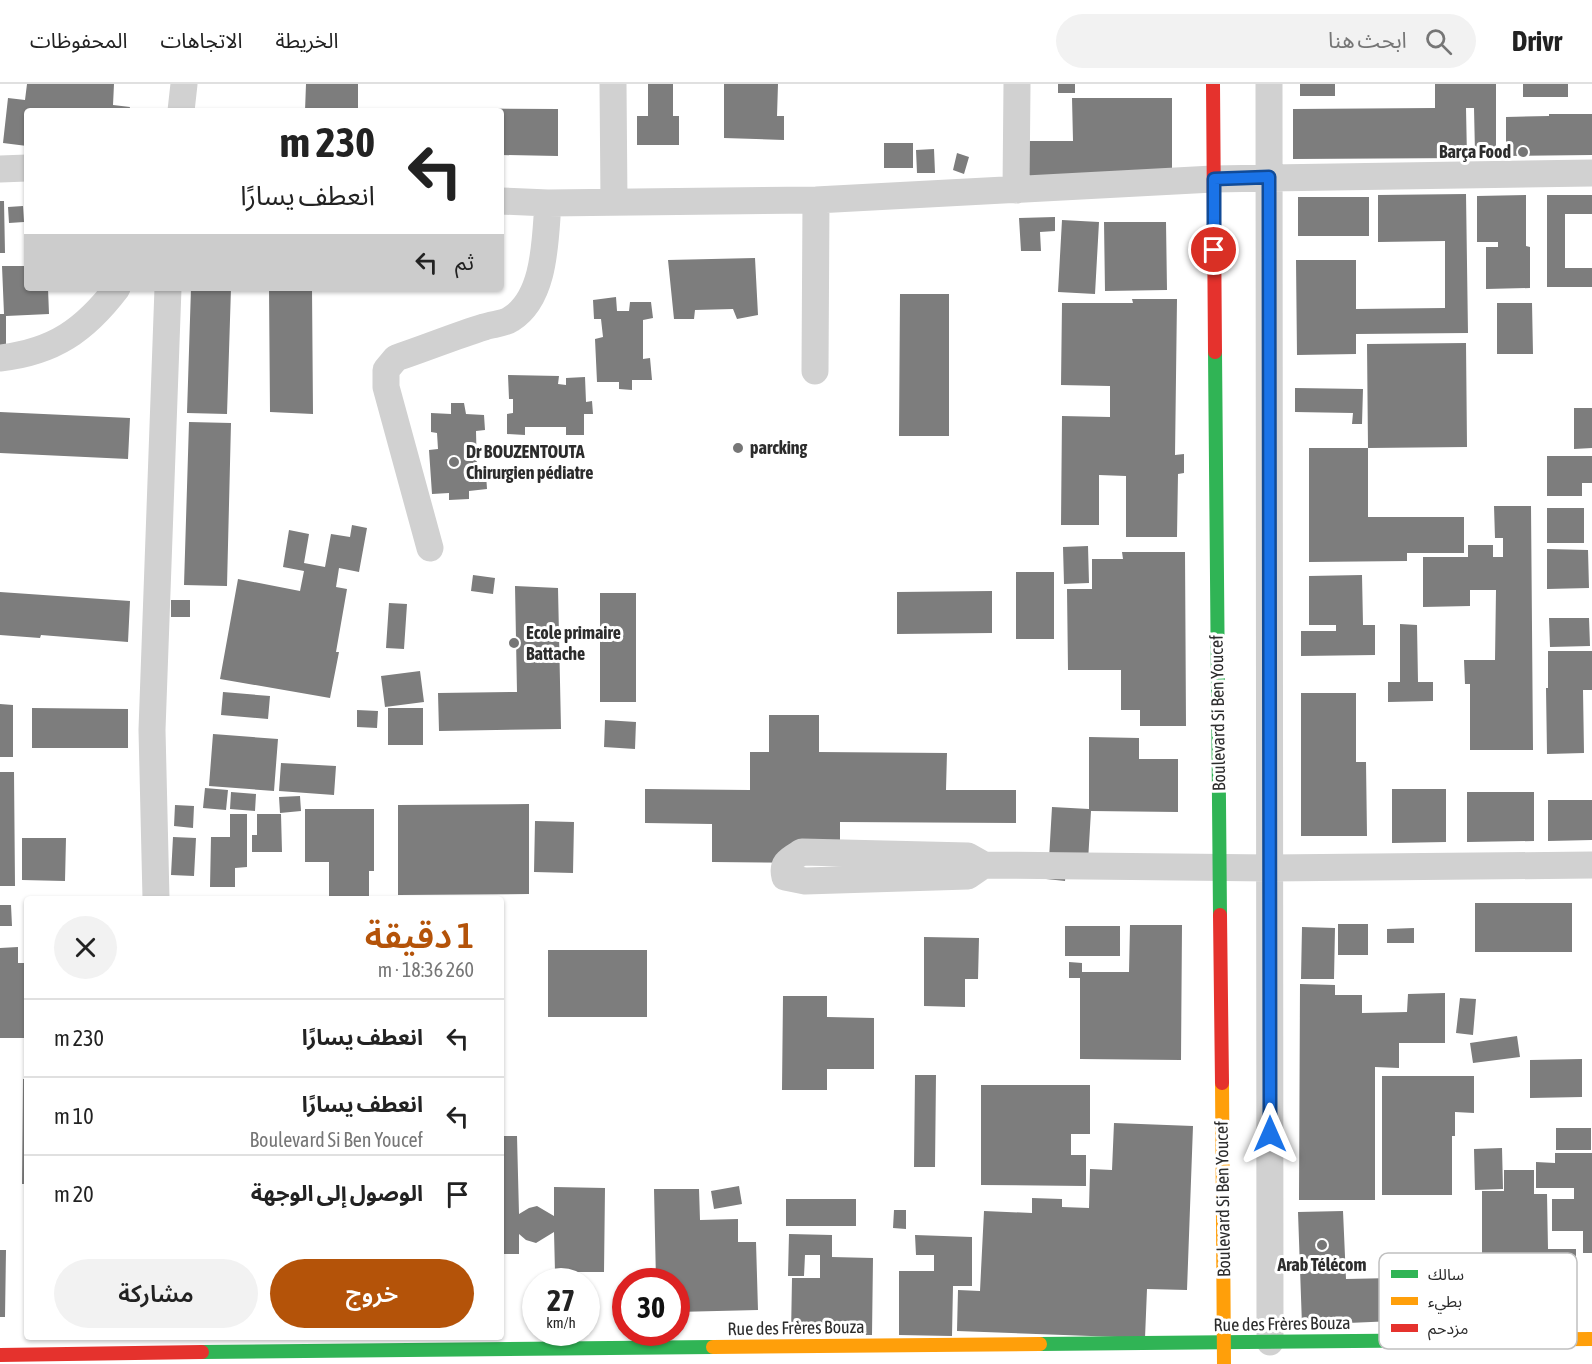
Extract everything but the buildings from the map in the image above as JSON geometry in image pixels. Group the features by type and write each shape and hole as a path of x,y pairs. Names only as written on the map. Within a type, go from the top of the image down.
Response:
{"main road":[{"name":"Boulevard Si Ben Youcef","path":"1213,84 1224,1364"},
{"name":"Rue des Frères Bouza","path":"1577,1339 1592,1339"},
{"name":"Rue des Frères Bouza","path":"0,1355 168,1351 557,1356 1224,1343 1270,1348 1379,1345"}],"street":[{"path":"182,108 184,84"},
{"path":"613,84 614,202"},
{"path":"1016,190 1017,84"},
{"path":"1269,84 1270,1348"},
{"path":"0,169 24,168"},
{"path":"504,201 548,203 816,200 1269,177 1592,173"},
{"path":"815,371 816,200"},
{"path":"430,548 386,387 387,370 396,358 485,326 511,320 527,303 537,283 543,260 548,203"},
{"path":"0,358 42,350 75,332 100,310 115,291"},
{"path":"156,896 152,730 168,291"},
{"path":"984,865 968,876 806,881 786,876 783,869 786,862 802,852 968,856 984,865 1270,868 1592,865"}],"traffic: fast":[{"path":"1215,352 1220,915"},
{"path":"1040,1344 1379,1341"},
{"path":"202,1352 713,1347"}],"traffic: slow":[{"path":"1222,1083 1224,1364"},
{"path":"1577,1339 1592,1339"},
{"path":"713,1347 1040,1344"}],"traffic: jam":[{"path":"1213,84 1215,352"},
{"path":"1220,915 1222,1083"},
{"path":"0,1355 202,1352"}],"place":[{"name":"Barça Food","path":"1523,152"},
{"name":"parcking","path":"738,448"},
{"name":"Dr BOUZENTOUTA Chirurgien pédiatre","path":"454,462"},
{"name":"Ecole primaire Battache","path":"514,643"},
{"name":"Arab Télécom","path":"1322,1245"}],"route":[{"path":"1214,250 1214,179 1269,177 1270,1134"}]}
